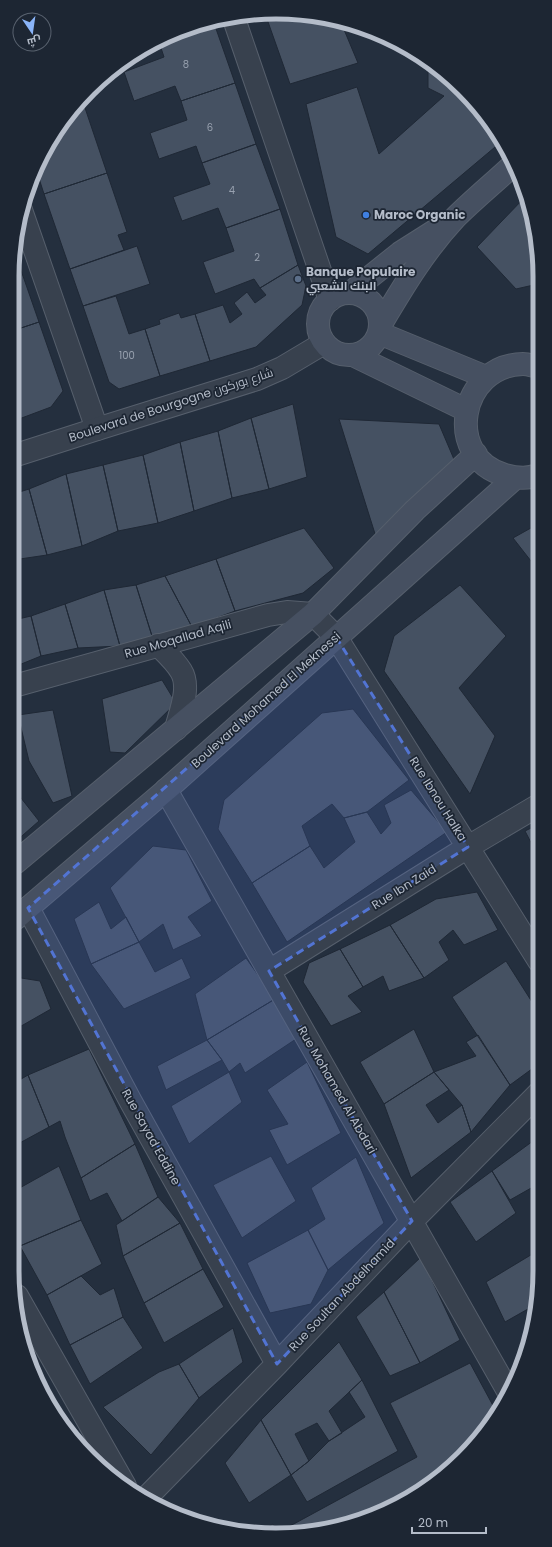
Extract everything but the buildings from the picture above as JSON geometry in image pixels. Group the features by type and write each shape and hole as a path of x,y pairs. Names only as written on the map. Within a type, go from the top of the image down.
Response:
{"main road":[{"path":"456,218 427,234 320,312 318,322 324,343 332,350 342,354 353,355 362,353 370,348 376,341 380,328 419,264 456,218 509,169"},
{"path":"340,296 359,294 371,302 379,314 380,328"},
{"path":"380,328 486,377"},
{"path":"353,355 466,410"},
{"path":"533,366 523,364 503,367 486,377 473,392 466,410 465,429 471,448 483,463 498,473 515,478 533,477"},
{"path":"19,860 313,614 416,510 476,454"},
{"name":"Boulevard Mohamed El Meknessi","path":"21,914 166,790 515,478"}],"street":[{"path":"235,22 340,296"},
{"path":"25,222 97,429"},
{"name":"Boulevard de Bourgogne شارع بوركون","path":"19,454 257,379 282,368 324,343"},
{"name":"Rue Moqallad Aqili","path":"19,685 268,615 288,612 313,614"},
{"path":"313,614 336,637"},
{"name":"Rue Ibnou Halka","path":"336,637 533,951"},
{"path":"158,645 176,663 182,672 184,682 184,698 176,729"},
{"name":"Rue Mohamed Al Abdari","path":"166,790 505,1386"},
{"name":"Rue Ibn Zaid","path":"269,971 468,847 533,809"},
{"name":"Rue Sayad Eddine","path":"21,914 131,1102 277,1364"},
{"name":"Rue Soultan Abdelhamid","path":"149,1495 277,1364 412,1221 533,1099"},
{"path":"21,1303 118,1473"}],"highlighted area":[{"path":"336,637 468,847 269,971 412,1221 277,1364 28,908"}],"place":[{"name":"Maroc Organic","path":"366,215"},
{"name":"Banque Populaire البنك الشعبي","path":"298,279"}]}
